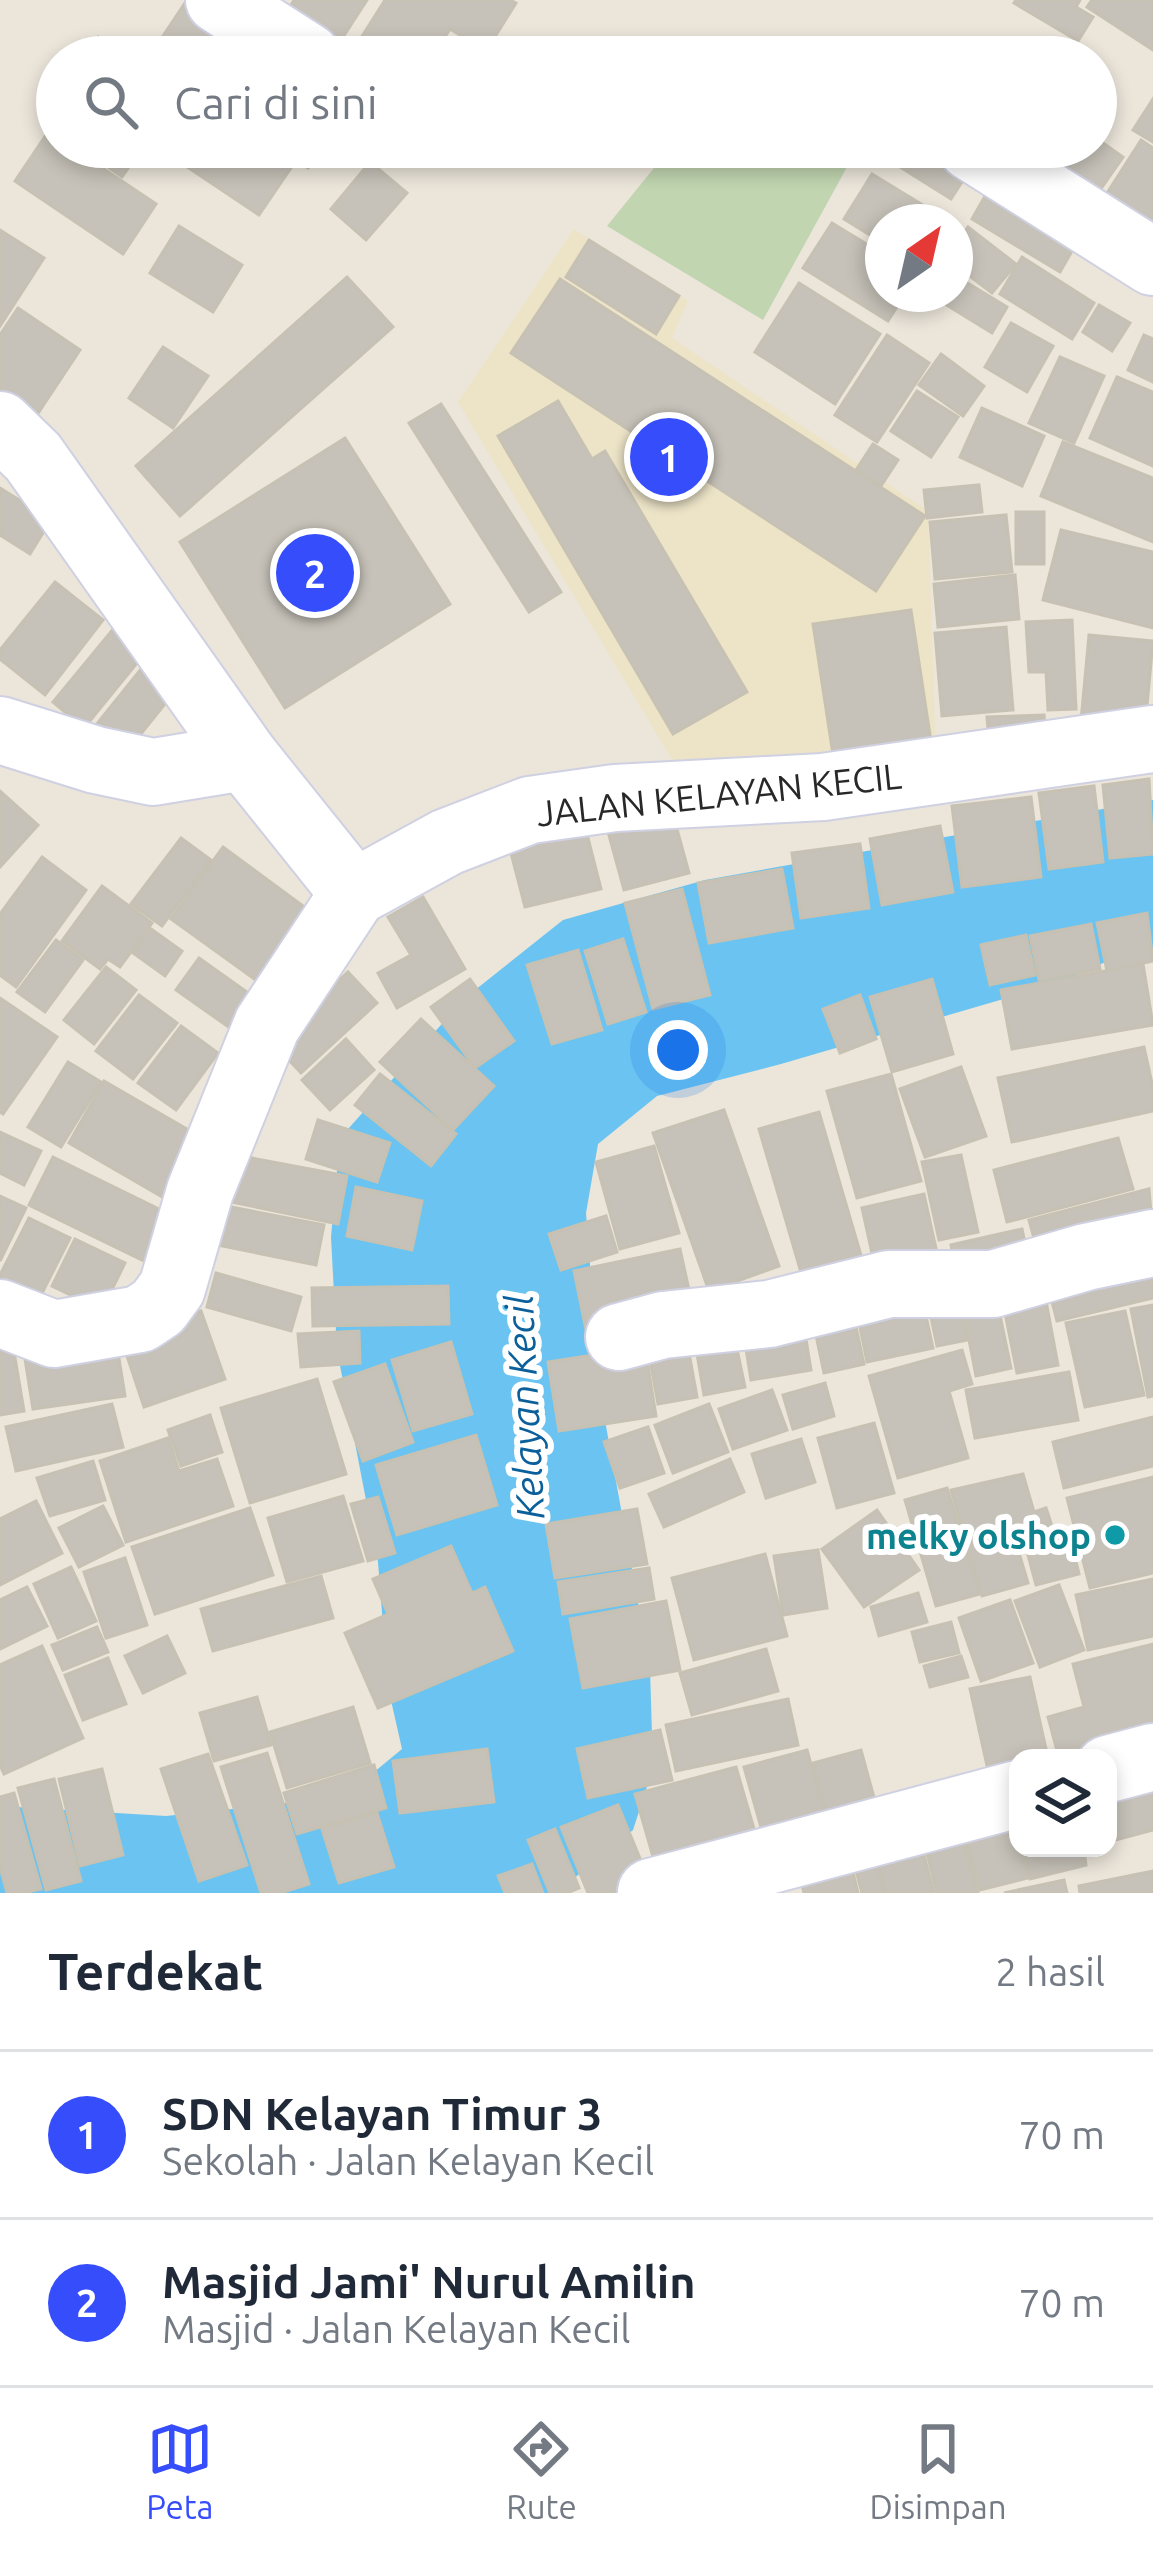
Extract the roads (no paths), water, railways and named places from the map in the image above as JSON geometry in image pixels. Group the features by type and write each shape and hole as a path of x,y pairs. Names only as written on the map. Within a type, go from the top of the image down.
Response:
{"street":[{"path":"219,0 275,36"},
{"path":"1004,168 1153,262"},
{"path":"0,425 33,457 245,758 354,893"},
{"path":"0,730 153,772 245,758"},
{"name":"JALAN KELAYAN KECIL","path":"0,1313 54,1334 140,1319 158,1307 172,1288 200,1191 258,1043 354,893 447,842 530,810 615,798 824,787 1153,739"},
{"path":"619,1337 664,1324 769,1314 889,1284 993,1284 1086,1257 1153,1244"},
{"path":"1117,1767 1153,1757"},
{"path":"651,1892 1009,1795"}],"water":[{"name":"Kelayan Kecil","path":"1153,800 1153,953 1110,960 1058,983 657,1096 598,1144 586,1213 600,1393 650,1669 653,1768 633,1830 556,1893 0,1893 0,1806 166,1816 344,1797 402,1749 388,1687 378,1562 337,1350 331,1237 340,1138 465,998 563,920 705,880"}],"place":[{"name":"SDN Kelayan Timur 3","path":"669,457"},
{"name":"Masjid Jami' Nurul Amilin","path":"315,573"},
{"name":"melky olshop","path":"1115,1535"}]}
